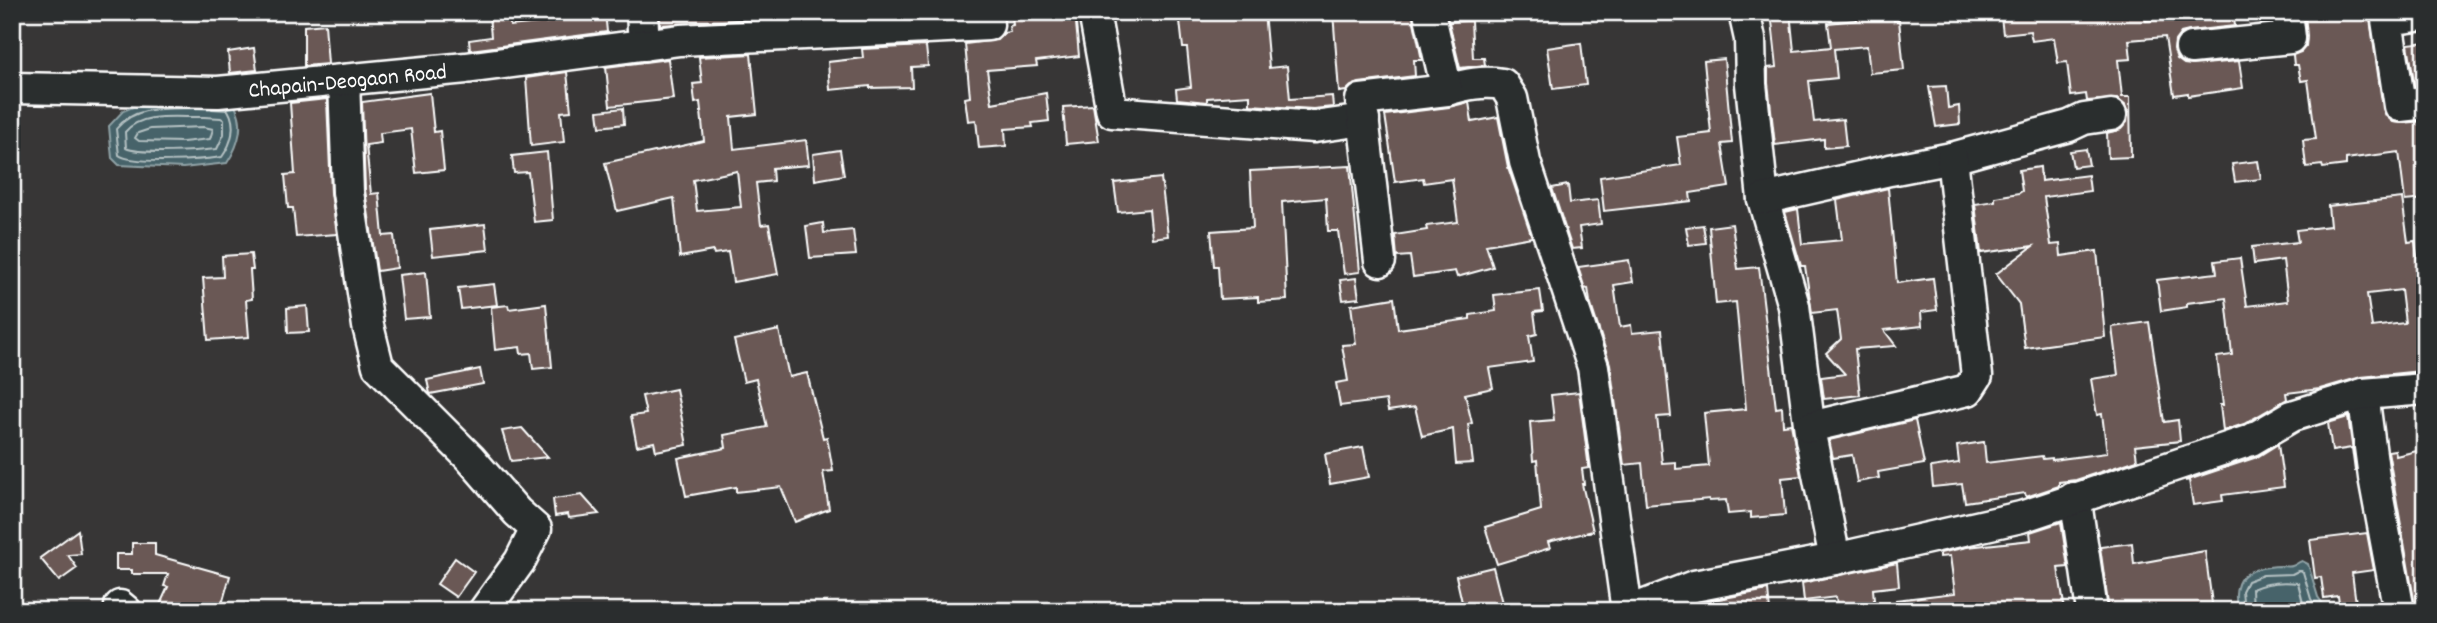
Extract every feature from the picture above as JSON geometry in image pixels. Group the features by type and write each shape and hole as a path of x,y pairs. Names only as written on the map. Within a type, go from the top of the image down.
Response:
{"street":[{"path":"642,12 644,45"},
{"name":"Chapain-Deogaon Road","path":"12,88 218,92 466,68 839,22 988,25 988,12"},
{"path":"1094,12 1112,112 1314,127 1364,120"},
{"path":"1429,12 1447,90"},
{"path":"1744,12 1750,39 1751,84 1763,198 1794,306 1810,428 1835,559"},
{"path":"2191,48 2290,38 2287,12"},
{"path":"2425,15 2387,20 2400,106 2425,103"},
{"path":"344,80 348,192 368,326 378,366 470,457 517,512 536,529 520,561 484,611"},
{"path":"1380,261 1362,100 1447,90 1476,82 1503,85 1512,99 1525,162 1593,367 1628,611 1694,586 1835,559 2021,517 2251,440 2292,416 2363,394 2425,389"},
{"path":"1763,198 1952,158 2069,126 2084,119 2111,115"},
{"path":"1810,428 1968,390 1975,383 1977,376 1952,158"},
{"path":"2363,394 2374,477 2399,611"},
{"path":"2073,498 2077,509 2092,611"}],"water":[{"path":"145,102 232,102 237,109 240,133 227,163 183,168 119,165 112,158 109,126 123,111"},
{"path":"2302,561 2308,564 2318,597 2328,611 2238,611 2236,589 2244,575 2260,568 2291,566"}],"building":[{"path":"548,12 605,12 607,32 470,50 469,40 491,37 489,15 509,13 510,26 549,22"},
{"path":"660,12 784,12 785,17 660,25"},
{"path":"1075,12 1079,56 1036,61 1037,66 987,70 992,103 1046,93 1049,121 1032,123 1033,127 1005,129 1006,146 979,148 976,120 968,121 965,98 970,97 965,44 997,40 1004,33 1010,32 1009,26 1013,25 1012,16"},
{"path":"1179,12 1264,12 1269,68 1287,66 1290,99 1332,96 1333,107 1313,109 1250,105 1250,95 1207,98 1207,102 1177,99 1176,89 1191,87 1187,48 1183,48"},
{"path":"1333,12 1412,12 1422,60 1414,60 1415,76 1359,83 1339,92"},
{"path":"1771,12 1790,12 1794,51 1831,47 1828,23 1857,20 1856,12 1893,12 1894,21 1899,20 1904,70 1870,73 1867,46 1834,49 1837,78 1809,81 1814,122 1843,119 1846,146 1824,148 1824,139 1775,145 1768,83 1768,68 1777,67"},
{"path":"2032,12 2145,12 2146,21 2199,15 2199,12 2233,12 2235,26 2181,33 2175,41 2174,50 2177,59 2184,64 2239,61 2243,88 2188,96 2188,93 2174,95 2165,37 2129,40 2131,59 2118,60 2122,97 2130,97 2131,157 2108,158 2107,133 2121,129 2127,122 2125,105 2117,99 2087,101 2086,94 2071,96 2067,62 2058,63 2054,38 2032,41 2030,31 2003,34 2001,17"},
{"path":"2369,12 2386,116 2393,122 2425,121 2425,199 2405,201 2399,152 2346,159 2346,165 2306,167 2303,140 2316,139 2308,80 2301,81 2293,55 2306,46 2305,14"},
{"path":"1471,21 1473,58 1484,58 1485,65 1460,68 1449,22"},
{"path":"325,24 328,64 304,66 304,26"},
{"path":"2425,42 2425,86 2415,87 2408,44"},
{"path":"1581,43 1586,85 1553,89 1547,48"},
{"path":"926,46 928,66 911,67 912,87 870,86 830,90 828,62 863,58 862,49"},
{"path":"254,48 257,70 230,73 228,52"},
{"path":"751,54 757,114 731,117 734,149 806,140 809,165 772,168 773,181 756,183 761,225 769,224 778,274 733,282 728,252 714,254 713,251 680,257 674,198 617,211 605,163 704,141 700,102 695,103 693,84 702,83 699,57","holes":["737,171 741,207 697,211 693,180"]},
{"path":"668,59 673,99 610,106 606,67"},
{"path":"1724,59 1732,143 1722,144 1729,187 1690,193 1691,201 1604,211 1600,177 1681,165 1677,137 1711,133 1704,61"},
{"path":"567,72 571,111 561,112 564,142 531,146 526,78"},
{"path":"1946,86 1948,108 1959,106 1960,124 1936,127 1929,87"},
{"path":"430,93 434,132 440,131 444,170 416,173 411,129 380,133 381,143 366,145 371,194 379,193 383,236 394,235 397,268 377,271 365,190 362,102"},
{"path":"327,99 331,193 337,234 296,237 293,208 288,208 285,175 295,174 290,103"},
{"path":"1469,102 1472,122 1498,117 1508,167 1532,237 1486,245 1493,267 1457,277 1455,271 1413,277 1410,256 1397,257 1395,235 1427,230 1426,226 1458,222 1452,179 1424,183 1423,178 1395,182 1385,115"},
{"path":"1093,105 1099,141 1066,144 1063,107"},
{"path":"623,108 624,124 600,127 598,111"},
{"path":"2086,149 2089,165 2073,167 2070,151"},
{"path":"840,150 844,175 815,180 813,154"},
{"path":"547,152 553,220 534,222 528,172 514,173 512,156"},
{"path":"2258,161 2261,179 2235,182 2232,164"},
{"path":"1350,166 1360,272 1344,274 1338,231 1328,231 1326,198 1282,202 1287,300 1258,302 1258,297 1220,299 1218,266 1214,266 1211,231 1253,228 1250,171"},
{"path":"2040,167 2041,181 2088,175 2090,191 2044,197 2051,245 2060,244 2061,256 2097,251 2105,337 2025,348 2019,304 1996,274 2033,246 1981,253 1975,204 2019,193 2022,191 2019,170"},
{"path":"1161,178 1168,236 1152,238 1149,209 1118,212 1114,183"},
{"path":"1568,185 1570,203 1598,200 1601,224 1579,227 1582,248 1572,249 1552,188"},
{"path":"1888,188 1897,283 1933,278 1937,310 1921,312 1922,326 1884,330 1896,346 1855,349 1860,395 1824,399 1821,377 1845,374 1826,353 1841,339 1837,310 1812,313 1805,266 1801,266 1785,212 1798,209 1802,244 1842,240 1837,200"},
{"path":"2402,198 2408,242 2415,241 2418,264 2423,263 2425,276 2425,341 2417,342 2421,371 2361,377 2320,389 2286,393 2287,399 2244,424 2223,431 2220,405 2223,405 2217,357 2232,355 2226,298 2187,303 2187,307 2161,311 2157,280 2217,273 2215,261 2240,258 2247,306 2288,301 2283,260 2254,264 2252,247 2298,242 2296,230 2330,226 2328,206","holes":["2401,290 2405,323 2372,327 2367,294"]},
{"path":"823,223 824,233 853,230 856,255 810,258 806,226"},
{"path":"485,224 488,250 433,256 430,230"},
{"path":"1732,224 1738,269 1759,267 1776,408 1782,407 1783,425 1791,424 1801,476 1782,478 1785,515 1751,518 1751,512 1728,514 1726,500 1646,505 1642,463 1624,465 1610,364 1588,288 1585,289 1578,267 1629,260 1633,282 1614,285 1620,327 1631,325 1632,333 1662,330 1671,416 1657,417 1662,463 1676,462 1676,469 1709,466 1704,413 1746,409 1736,302 1716,304 1709,227"},
{"path":"1703,225 1706,243 1689,245 1686,227"},
{"path":"251,254 252,299 246,300 249,337 208,340 203,278 223,277 222,256"},
{"path":"426,272 430,317 404,319 399,275"},
{"path":"1356,278 1359,298 1343,300 1340,280"},
{"path":"494,284 497,305 461,309 458,288"},
{"path":"1540,290 1543,311 1534,312 1537,334 1529,336 1533,362 1489,368 1493,388 1465,394 1472,423 1468,424 1473,463 1456,464 1453,429 1422,436 1415,407 1388,411 1386,400 1340,406 1336,383 1348,381 1342,345 1356,344 1351,305 1394,298 1398,329 1470,319 1470,315 1496,311 1494,295"},
{"path":"546,304 552,367 533,369 531,353 521,354 520,347 495,350 491,307 508,305 509,309"},
{"path":"307,306 309,332 288,333 287,308"},
{"path":"2149,322 2164,422 2178,420 2180,441 2135,446 2137,460 2076,480 2059,482 2059,486 2026,497 2025,493 1965,502 1962,484 1933,487 1931,467 1959,463 1957,446 1984,442 1986,463 2042,456 2043,459 2052,460 2107,453 2102,414 2097,415 2091,379 2118,375 2112,327"},
{"path":"779,330 789,377 807,373 823,438 827,437 833,471 823,472 829,509 795,522 781,487 736,492 736,487 686,496 678,458 726,448 724,435 767,427 756,379 744,382 734,340"},
{"path":"480,369 483,384 430,394 427,380"},
{"path":"676,389 687,445 656,451 654,442 637,446 631,416 646,414 642,396"},
{"path":"1579,392 1589,468 1582,469 1582,484 1593,531 1548,542 1550,548 1497,564 1485,527 1541,510 1537,460 1533,461 1530,422 1554,420 1551,395"},
{"path":"2348,417 2356,471 2352,448 2332,451 2328,423"},
{"path":"1915,420 1924,464 1878,472 1879,478 1857,482 1852,455 1833,458 1829,440"},
{"path":"522,428 548,457 511,461 502,431"},
{"path":"2278,444 2284,487 2222,495 2223,501 2193,505 2189,480 2185,481 2257,457"},
{"path":"1363,447 1369,477 1330,484 1325,454"},
{"path":"2425,449 2425,611 2416,611 2388,451 2395,450 2396,456"},
{"path":"582,495 599,514 569,518 568,514 555,516 553,499"},
{"path":"2061,522 2068,567 2058,568 2065,611 1896,611 1896,600 1955,593 1950,556 1940,557 1940,553 1967,547 2031,540 2030,532"},
{"path":"78,530 81,554 68,555 77,568 59,581 40,558"},
{"path":"2367,533 2374,570 2352,573 2357,611 2340,611 2338,596 2324,598 2321,577 2315,578 2310,540"},
{"path":"132,543 155,543 155,555 230,576 220,611 157,611 168,587 164,586 168,574 132,574 132,570 116,570 116,554 132,554"},
{"path":"2132,543 2134,564 2205,551 2213,611 2109,611 2100,547"},
{"path":"455,558 474,572 456,597 437,584"},
{"path":"1897,563 1899,586 1873,589 1875,611 1838,611 1836,597 1804,601 1802,583"},
{"path":"1493,567 1504,611 1464,611 1456,576"},
{"path":"1768,590 1770,611 1709,611 1708,601"}]}
